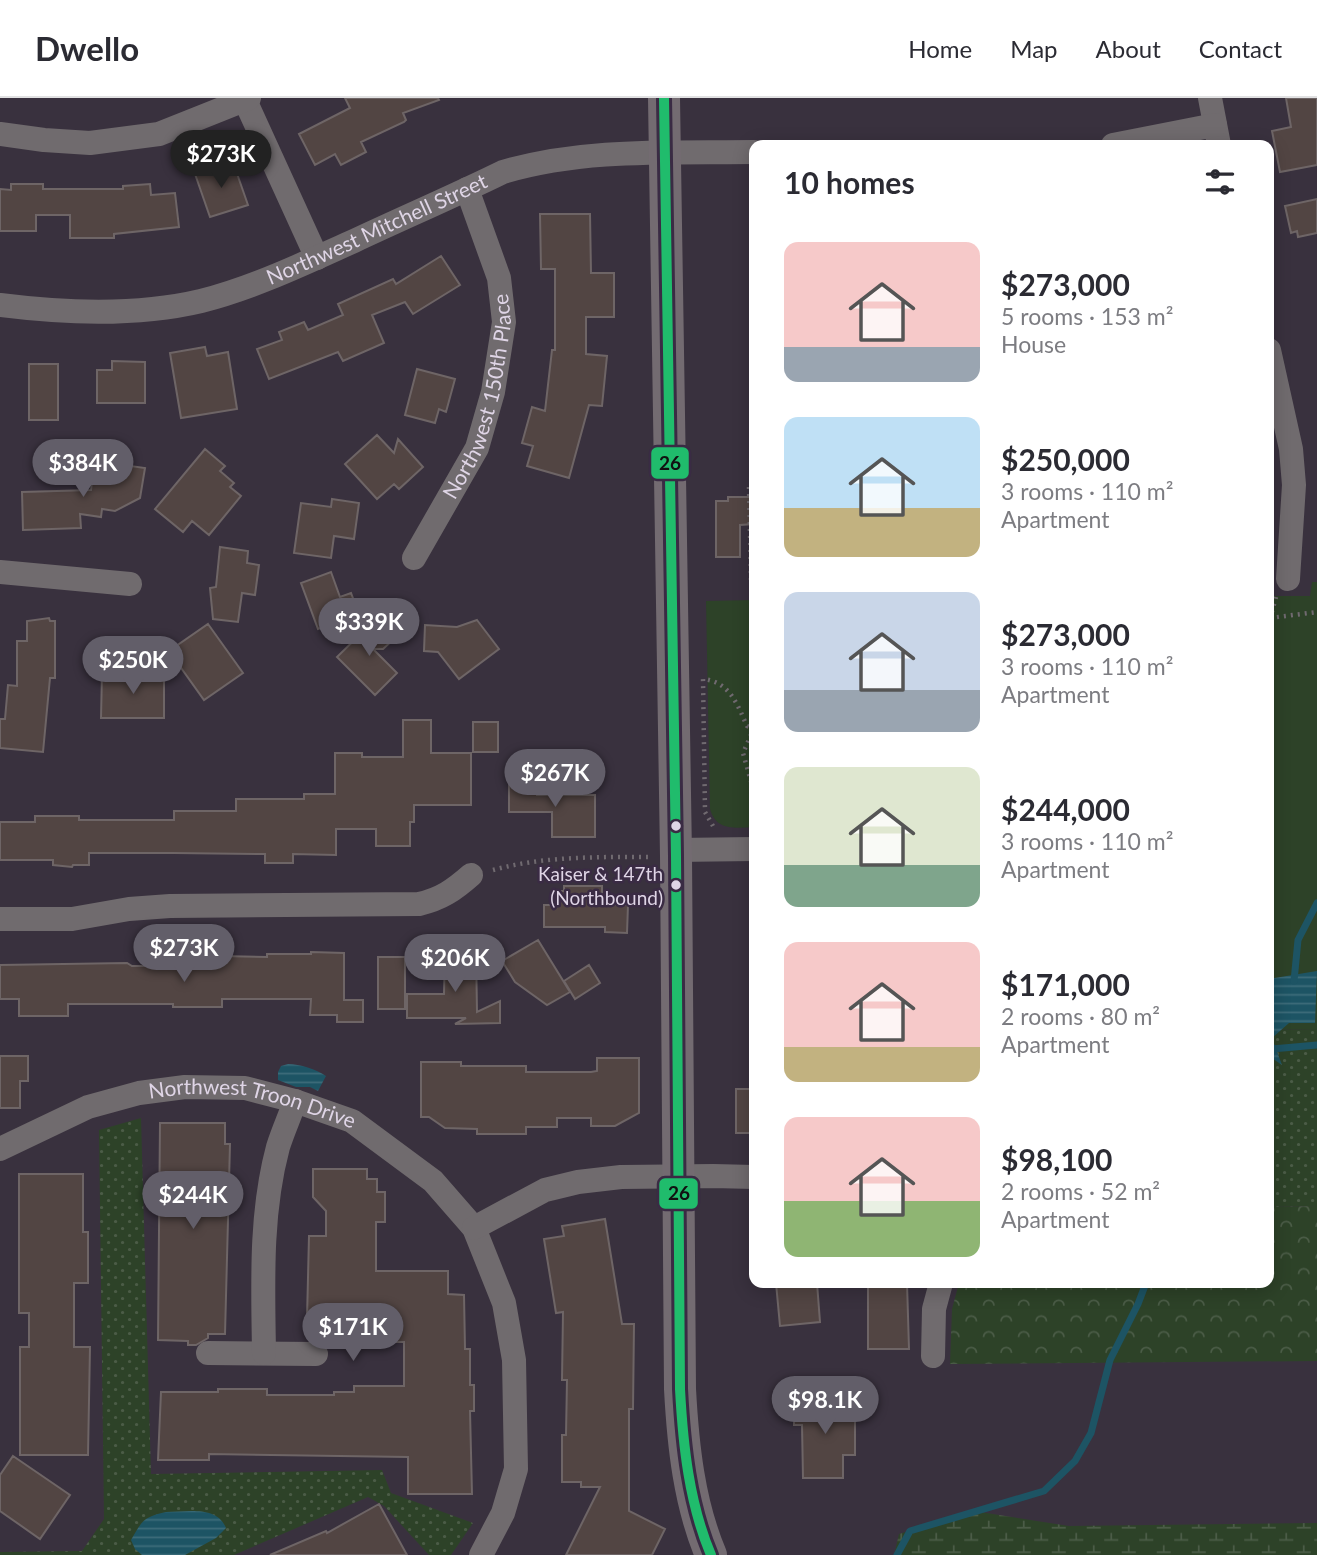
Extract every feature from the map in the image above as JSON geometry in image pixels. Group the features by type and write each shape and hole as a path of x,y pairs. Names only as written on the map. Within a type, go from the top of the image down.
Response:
{"main road":[{"path":"664,98 676,853 680,1389 683,1440 693,1495 711,1555"}],"street":[{"path":"1165,140 1217,135 1210,98"},
{"path":"0,134 90,143 159,134 246,99 317,258"},
{"name":"Northwest Mitchell Street","path":"0,305 50,311 98,311 148,309 200,301 247,286 317,258 503,172 530,164 568,157 666,152 749,152"},
{"name":"Northwest 150th Place","path":"414,558 477,448 493,392 504,322 499,278 467,189"},
{"path":"1274,396 1276,414 1291,449 1294,485 1288,579"},
{"path":"0,572 130,584"},
{"path":"676,853 749,849"},
{"path":"0,919 72,919 129,909 170,906 419,904 439,900 450,894 471,875"},
{"name":"Northwest Troon Drive","path":"0,1149 88,1107 139,1093 185,1087 245,1088 295,1101 352,1121 433,1181 474,1228 504,1303 514,1360 516,1469 503,1513 481,1555"},
{"path":"264,1353 263,1273 266,1219 279,1145 295,1101"},
{"path":"474,1228 545,1191 578,1182 621,1177 749,1177"},
{"path":"933,1356 934,1309 940,1288"},
{"path":"208,1353 316,1354"}],"path":[{"path":"1274,618 1314,613"},
{"path":"719,830 710,825 705,812 703,679 720,684 730,693 749,727"},
{"path":"749,739 743,753 749,774"},
{"path":"471,875 517,863 676,853"}],"green space":[{"path":"1312,582 1317,582 1317,1029 1274,1030 1274,596 1310,596"},
{"path":"749,600 749,827 722,825 710,809 706,601"},
{"path":"1317,1029 1317,1206 1274,1207 1274,1030"},
{"path":"141,1118 151,1474 382,1470 391,1493 473,1523 451,1555 429,1555 384,1506 368,1497 234,1555 0,1555 0,1552 82,1551 104,1519 99,1130"},
{"path":"1317,1206 1317,1361 950,1364 952,1309 958,1288 1274,1288 1274,1207"},
{"path":"974,1511 1069,1526 1317,1523 1317,1555 894,1555 899,1534"}],"water":[{"path":"1317,971 1315,1023 1289,1023 1274,1036 1274,978"},
{"path":"1274,1043 1282,1065 1274,1059"},
{"path":"288,1064 308,1067 326,1076 318,1091 278,1080 281,1066"},
{"path":"166,1512 208,1513 222,1521 226,1528 216,1538 185,1555 142,1555 131,1540 144,1521"}],"building":[{"path":"345,98 439,100 403,113 406,120 404,122 361,142 366,152 341,165 335,154 315,165 299,134 350,108"},
{"path":"1286,98 1317,98 1317,165 1280,172 1272,131 1291,127"},
{"path":"234,165 248,205 210,217 195,174"},
{"path":"11,184 43,184 43,189 123,189 123,186 150,184 151,195 175,193 179,227 114,234 114,238 70,238 70,215 36,215 36,231 0,231 0,189 11,190"},
{"path":"1317,199 1317,233 1298,237 1297,231 1291,233 1285,206"},
{"path":"540,214 590,214 591,273 614,273 614,317 586,317 586,354 607,356 602,406 589,405 569,478 527,466 533,446 522,443 532,407 545,411 552,350 555,350 555,269 541,269"},
{"path":"441,256 460,285 413,314 405,302 372,315 384,343 343,361 338,352 269,379 257,349 282,340 279,332 304,322 308,330 343,315 338,304 393,279 396,284"},
{"path":"205,347 207,356 228,352 237,409 181,418 170,353"},
{"path":"112,361 145,362 145,403 97,403 97,370 112,370"},
{"path":"29,364 58,364 58,420 29,420"},
{"path":"417,369 455,379 446,412 439,409 435,423 405,415"},
{"path":"377,435 394,453 398,439 423,467 399,489 394,484 377,499 345,464"},
{"path":"205,449 225,466 220,471 234,483 230,487 241,496 209,535 192,521 183,532 155,509"},
{"path":"95,461 145,468 140,498 115,511 102,509 101,517 80,514 81,528 23,530 22,492 91,490"},
{"path":"728,497 749,497 749,524 740,525 740,557 716,557 716,501 728,501"},
{"path":"332,499 359,503 354,539 334,536 331,558 294,553 301,503 331,507"},
{"path":"220,547 248,551 247,563 259,565 255,595 242,593 238,622 213,619 210,588 216,587"},
{"path":"331,572 340,597 351,593 359,614 318,629 301,583"},
{"path":"49,618 50,621 55,621 55,678 50,678 43,752 0,748 0,719 5,719 8,685 17,686 17,641 27,641 27,621"},
{"path":"375,620 394,639 383,649 373,649 397,673 375,695 337,657"},
{"path":"477,620 499,649 459,679 438,652 424,651 425,625 457,627"},
{"path":"208,624 243,673 204,700 169,651"},
{"path":"102,673 164,673 164,718 101,718"},
{"path":"403,720 431,720 431,753 471,753 471,805 414,805 414,822 410,822 410,846 376,846 376,829 336,829 336,855 293,854 293,863 265,863 265,854 174,853 89,853 89,865 72,867 53,865 53,860 0,860 0,822 35,822 35,816 79,816 79,820 174,820 174,811 236,811 236,799 304,799 304,794 335,794 335,753 362,753 362,757 403,757"},
{"path":"473,722 498,722 498,752 473,752"},
{"path":"509,779 537,779 537,795 595,795 595,837 552,837 552,812 509,812"},
{"path":"564,886 602,886 602,904 628,905 627,933 605,932 605,927 544,927 544,905 552,905 552,891 564,891"},
{"path":"538,940 570,992 547,1005 515,982 502,961"},
{"path":"445,950 476,950 477,1012 500,1001 500,1023 455,1024 466,1018 407,1018 407,994 444,994"},
{"path":"344,953 344,1000 363,1000 363,1022 337,1022 337,1015 310,1015 311,999 222,999 222,1007 68,1004 68,1016 19,1016 19,999 0,999 0,965 127,963 132,966 173,966 173,955 267,957 267,954"},
{"path":"378,957 405,957 405,1009 378,1009"},
{"path":"589,965 600,983 575,999 564,981"},
{"path":"0,1056 28,1056 28,1081 20,1081 20,1108 0,1108"},
{"path":"597,1058 639,1058 639,1113 615,1126 591,1126 591,1118 557,1118 557,1127 526,1127 526,1134 477,1134 477,1129 445,1128 429,1117 421,1117 421,1062 461,1062 461,1066 526,1066 526,1072 591,1072 597,1071"},
{"path":"736,1089 749,1089 749,1133 736,1133"},
{"path":"160,1123 225,1123 225,1144 230,1144 225,1334 208,1334 208,1338 196,1345 188,1345 188,1341 158,1340"},
{"path":"313,1169 367,1169 367,1179 377,1179 377,1192 385,1192 385,1222 376,1222 376,1271 448,1271 448,1294 464,1295 465,1349 470,1349 470,1385 474,1385 474,1411 470,1411 472,1494 408,1494 408,1457 209,1454 209,1460 158,1460 161,1392 267,1389 267,1395 334,1395 334,1392 354,1392 354,1386 404,1386 404,1342 324,1342 311,1339 311,1319 307,1319 309,1236 326,1236 326,1211 313,1197"},
{"path":"19,1174 83,1174 83,1232 88,1232 88,1283 74,1283 74,1347 90,1347 88,1455 20,1455 20,1347 29,1347 29,1313 19,1313"},
{"path":"605,1219 622,1324 634,1324 633,1409 629,1409 629,1511 665,1529 652,1555 566,1555 600,1487 581,1487 581,1482 562,1482 562,1435 566,1435 567,1380 562,1380 563,1312 556,1313 544,1239 564,1236 562,1226"},
{"path":"776,1288 817,1288 820,1322 780,1326"},
{"path":"868,1288 907,1288 909,1349 868,1349"},
{"path":"838,1397 838,1408 855,1408 855,1455 843,1455 843,1478 803,1478 802,1425 794,1425 794,1398"},
{"path":"13,1456 70,1495 40,1539 0,1511 0,1475"},
{"path":"379,1504 407,1555 270,1555 326,1531 327,1533"}],"waterway":[{"path":"1294,981 1298,940 1317,903"},
{"path":"1274,1049 1317,1045"},
{"path":"897,1555 910,1531 1044,1491 1075,1461 1091,1433 1110,1360 1144,1288"}],"transit line":[{"name":"26","path":"664,98 676,856 680,1389 688,1473 697,1515 711,1555"}],"place":[{"name":"Kaiser & 147th (Northbound)","path":"676,885"}]}
